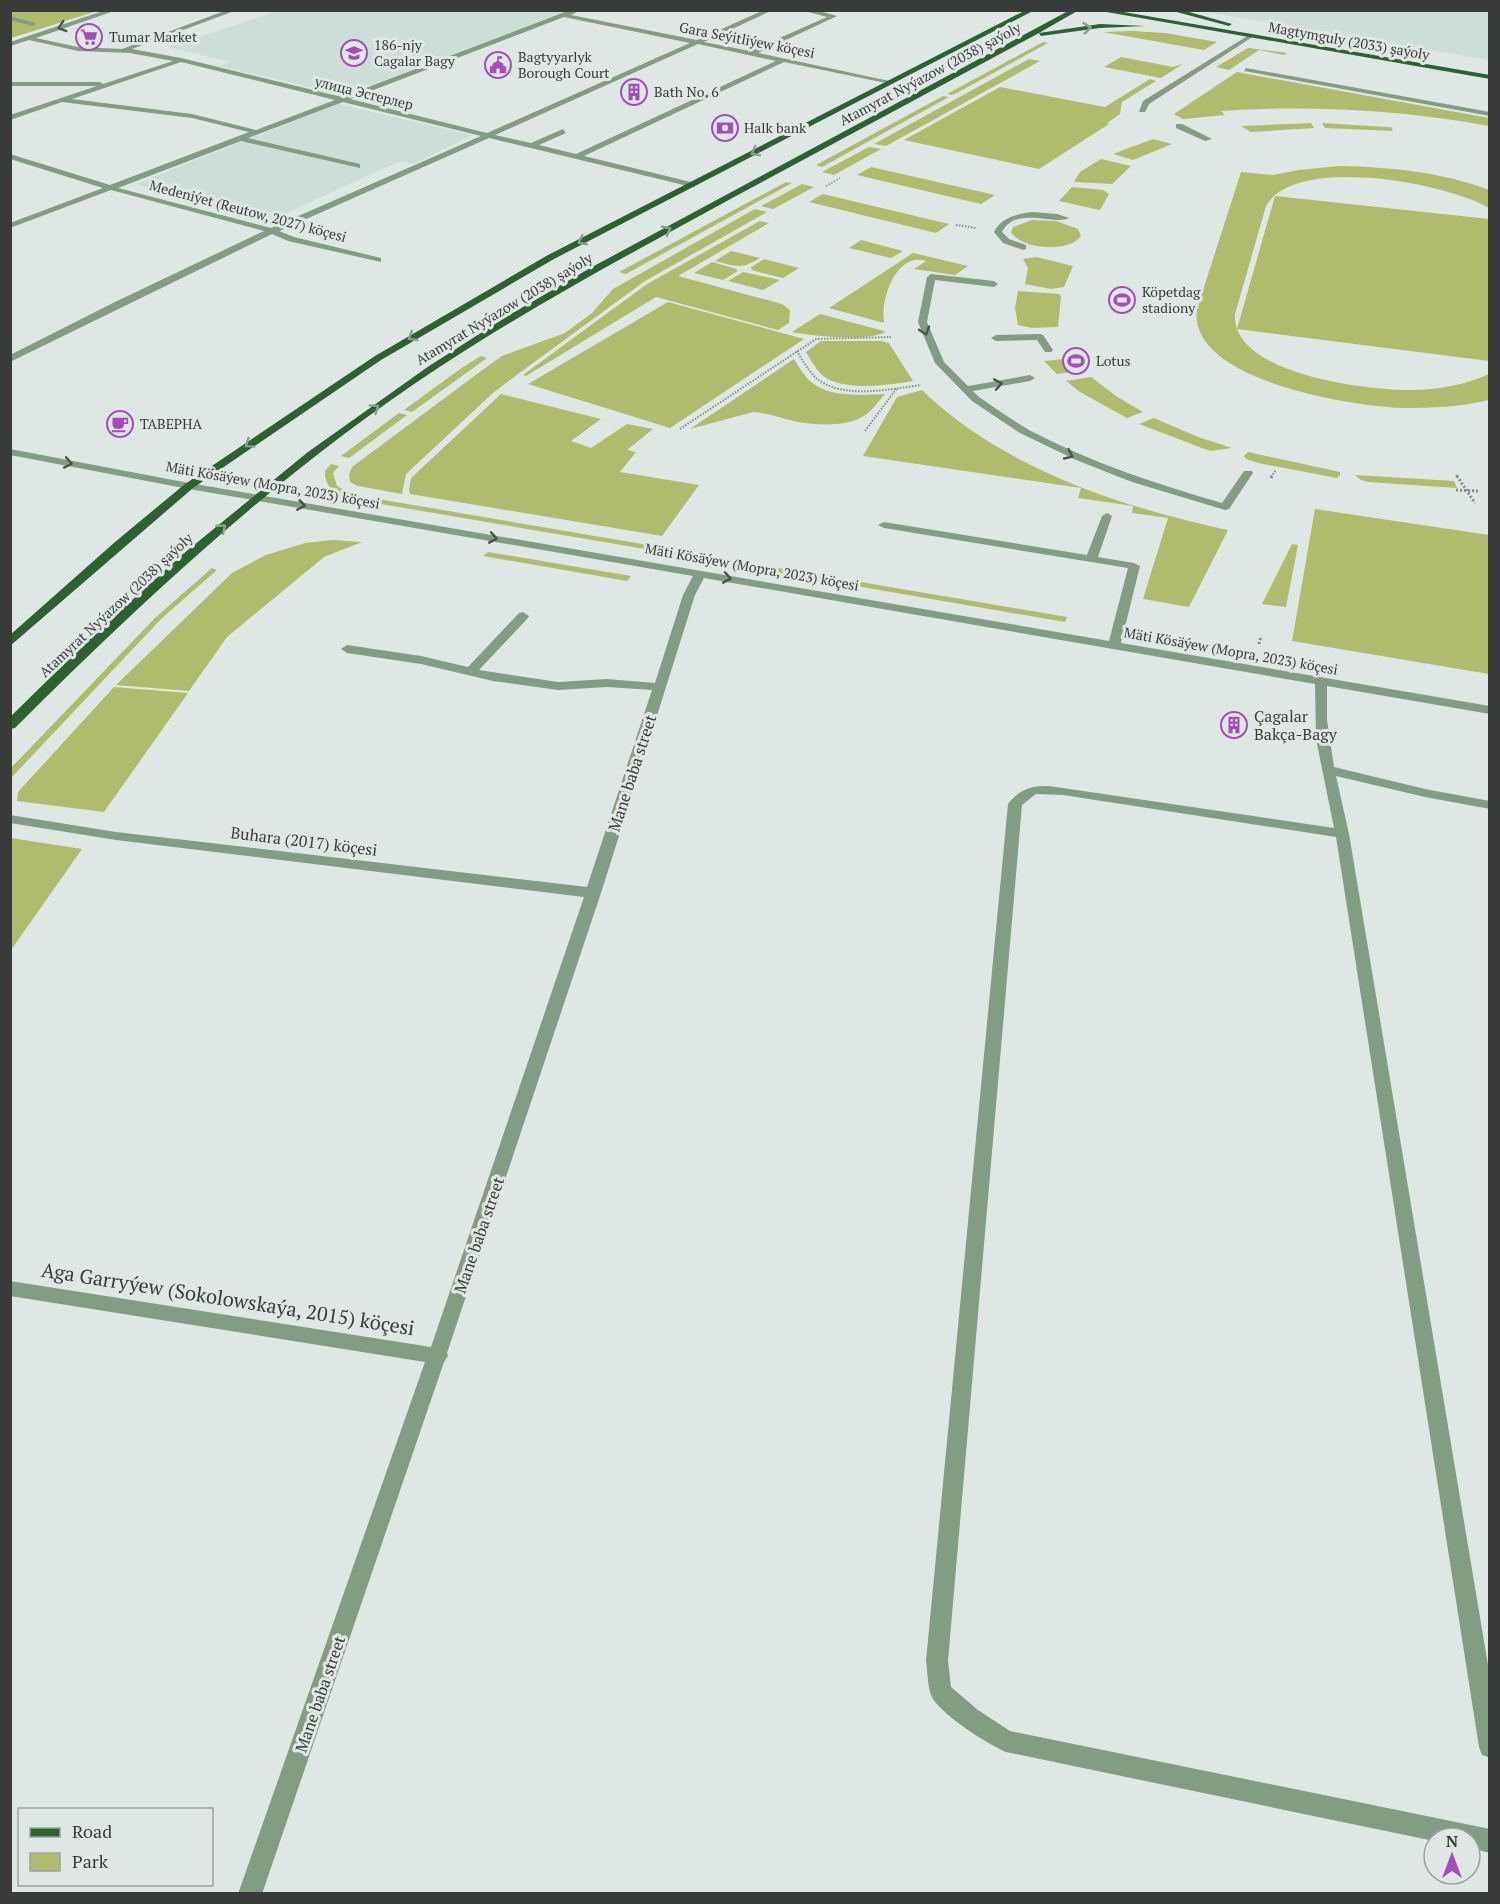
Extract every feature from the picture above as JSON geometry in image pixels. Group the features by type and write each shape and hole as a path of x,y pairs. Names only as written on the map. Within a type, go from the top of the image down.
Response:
{"main road":[{"name":"Atamyrat Nyýazow (2038) şaýoly","path":"10,642 119,544 189,486 378,358 551,257 1032,10"},
{"name":"Atamyrat Nyýazow (2038) şaýoly","path":"10,725 159,580 358,420 432,368 509,319 605,264 1076,10"},
{"name":"Magtymguly (2033) şaýoly","path":"1098,10 1490,70"},
{"name":"Magtymguly (2033) şaýoly","path":"1140,10 1237,30 1251,36 1490,77"},
{"path":"1172,10 1237,30"},
{"path":"1029,36 1089,27 1125,26 1195,33 1237,30"}],"street":[{"path":"10,44 114,10"},
{"path":"121,51 234,10"},
{"name":"Medeniýet (Reutow, 2027) köçesi","path":"10,226 577,10"},
{"path":"10,359 118,304 272,231 770,10"},
{"path":"752,53 834,16 804,10"},
{"name":"Gara Seýitliýew köçesi","path":"564,15 891,81"},
{"path":"10,18 33,24"},
{"path":"1142,110 1146,103 1251,36"},
{"name":"улица Эсгерлер","path":"28,38 78,49 121,51 181,60 692,184"},
{"path":"577,157 785,59"},
{"path":"10,118 181,60"},
{"path":"1246,70 1490,114"},
{"path":"10,84 118,83"},
{"path":"10,91 93,91"},
{"path":"61,100 192,116 256,132"},
{"path":"1179,126 1208,139"},
{"path":"532,146 563,131"},
{"path":"240,138 357,166"},
{"name":"Medeniýet (Reutow, 2027) köçesi","path":"10,156 111,188 272,231 291,239 378,260"},
{"path":"1023,247 1002,238 999,232 1001,226 1008,220 1027,216 1065,218"},
{"path":"994,284 931,277 924,290 921,314 926,337 937,357 965,390 1012,425 1094,466 1225,507 1248,473"},
{"path":"996,338 1040,337 1048,350"},
{"path":"965,390 1030,378"},
{"name":"Mäti Kösäýew (Mopra, 2023) köçesi","path":"10,452 189,486 1490,710"},
{"path":"1091,559 1107,516"},
{"path":"884,525 1134,566 1114,646"},
{"name":"Mane baba street","path":"250,1893 439,1356 594,893 689,595 701,573"},
{"path":"470,672 523,616"},
{"path":"346,650 421,660 493,677 558,686 607,683 660,687"},
{"path":"1321,682 1319,704 1329,770 1342,834 1490,1747"},
{"path":"1329,770 1425,793 1490,805"},
{"path":"1342,834 1063,790 1030,790 1021,795 1015,804 937,1660 941,1692 970,1718 1006,1741 1490,1840"},
{"name":"Buhara (2017) köçesi","path":"10,819 128,838 594,893"},
{"name":"Aga Garryýew (Sokolowskaýa, 2015) köçesi","path":"10,1288 439,1356"}],"path":[{"path":"826,186 840,178"},
{"path":"956,225 982,228"},
{"path":"680,429 816,339 891,337"},
{"path":"797,351 813,376 823,383 853,389 921,385"},
{"path":"865,431 897,388"},
{"path":"1456,475 1475,502"},
{"path":"1456,490 1478,491"},
{"path":"1259,644 1261,636"}],"shaded area":[{"name":"186-njy Cagalar Bagy","path":"277,11 567,11 344,95 219,66 231,62 168,47"},
{"path":"1199,11 1489,11 1489,60"},
{"path":"338,104 472,135 414,164 400,161 269,221 135,184"}],"green space":[{"path":"11,11 97,11 11,38"},
{"path":"1103,32 1165,33 1217,42 1204,50"},
{"path":"1043,42 1048,43 953,95 947,94"},
{"path":"1248,48 1287,53 1284,55 1259,50 1229,70 1216,67"},
{"path":"1121,57 1173,67 1183,64 1161,78 1104,67"},
{"path":"1029,59 1040,61 886,146 874,144"},
{"path":"1237,72 1489,118 1489,126 1423,116 1356,110 1255,109 1221,111 1225,115 1183,119 1174,114"},
{"path":"1150,79 1156,81 1122,102 1120,114 1107,123 1109,124 1039,169 904,140 1000,87 1105,107"},
{"path":"943,96 949,97 822,167 816,165"},
{"path":"1311,123 1314,128 1251,132 1241,126"},
{"path":"1322,123 1391,127 1393,131 1325,128"},
{"path":"1153,139 1172,144 1133,160 1113,154"},
{"path":"869,147 881,149 834,175 822,172"},
{"path":"1101,159 1131,166 1112,184 1074,182 1080,172"},
{"path":"1339,166 1416,172 1471,184 1489,190 1489,208 1441,190 1373,178 1338,177 1307,181 1282,190 1266,206 1235,314 1240,335 1255,352 1279,365 1307,375 1367,387 1414,390 1443,387 1462,384 1489,374 1489,400 1446,407 1403,408 1348,402 1313,395 1278,385 1245,371 1218,355 1201,334 1197,309 1241,172 1273,175"},
{"path":"871,167 995,195 981,204 857,175"},
{"path":"786,182 792,183 626,274 619,272"},
{"path":"802,184 814,187 773,209 761,206"},
{"path":"1072,187 1103,190 1109,194 1100,210 1059,201"},
{"path":"823,194 949,224 936,233 809,202"},
{"path":"1275,196 1489,219 1489,361 1237,329"},
{"path":"755,209 767,212 645,281 493,393 406,474 402,494 358,486 350,482 349,474 352,467 502,356 565,333 592,313 613,289"},
{"path":"1032,220 1056,221 1078,229 1081,236 1067,245 1046,247 1025,243 1011,232 1013,227"},
{"path":"760,221 769,223 678,276 782,304 790,310 789,323 778,330 656,297 526,376 523,375 647,284"},
{"path":"861,240 903,251 891,258 849,248"},
{"path":"731,251 760,258 743,266 715,261"},
{"path":"913,253 968,266 955,275 914,269 926,261 916,260 907,263 899,270 888,290 883,313 884,323 829,308"},
{"path":"1036,257 1073,266 1064,287 1051,289 1025,284 1028,268 1023,259"},
{"path":"764,259 799,268 783,278 751,270 753,269 750,268"},
{"path":"712,262 738,271 723,280 694,273"},
{"path":"743,272 780,280 763,290 728,281"},
{"path":"1018,291 1059,294 1061,296 1058,327 1032,328 1018,325 1015,308"},
{"path":"668,302 804,339 670,428 528,384"},
{"path":"820,314 885,332 867,337 854,337 792,332"},
{"path":"821,341 889,343 913,381 866,386 841,384 830,380 819,372 806,352"},
{"path":"481,356 487,358 412,412 404,410 463,367"},
{"path":"1074,358 1085,370 1057,374 1044,361"},
{"path":"794,359 808,380 827,391 846,394 885,394 865,415 848,422 805,423 753,412 690,429"},
{"path":"1091,377 1116,396 1143,412 1127,418 1080,392 1066,381"},
{"path":"922,390 989,442 1065,481 1146,509 1228,530 1189,607 1143,599 1168,518 1132,513 1133,506 1078,498 1081,488 863,456 897,397"},
{"path":"501,394 601,419 571,441 591,448 627,424 653,429 627,450 636,452 620,472 699,485 662,536 410,494 411,478"},
{"path":"399,413 407,415 349,458 341,456"},
{"path":"1154,418 1198,437 1232,448 1210,451 1139,424"},
{"path":"1248,452 1340,472 1340,475 1337,478 1258,463 1246,459 1244,456"},
{"path":"331,464 339,466 333,473 337,486 347,492 362,496 358,500 340,495 327,484 325,471"},
{"path":"1355,475 1454,481 1457,488 1368,482"},
{"path":"378,499 654,546 651,550 375,503"},
{"path":"1315,509 1489,535 1489,674 1292,641"},
{"path":"332,540 362,542 324,557 227,637 189,691 116,685 232,573 266,555 305,543"},
{"path":"1292,544 1298,545 1286,607 1262,604"},
{"path":"667,549 1067,617 1065,622 665,553"},
{"path":"488,552 631,576 627,581 483,556"},
{"path":"212,568 217,570 162,618 11,778 11,768 156,617"},
{"path":"114,687 188,693 104,812 17,801 18,792"},
{"path":"11,838 82,849 11,950 10,949"}],"place":[{"name":"Tumar Market","path":"89,37"},
{"name":"186-njy Cagalar Bagy","path":"354,53"},
{"name":"Bagtyyarlyk Borough Court","path":"498,65"},
{"name":"Bath No. 6","path":"634,92"},
{"name":"Halk bank","path":"725,128"},
{"name":"Köpetdag stadiony","path":"1122,300"},
{"name":"Lotus","path":"1076,361"},
{"name":"ТАВЕРНА","path":"120,424"},
{"name":"Çagalar Bakça-Bagy","path":"1234,725"}]}
